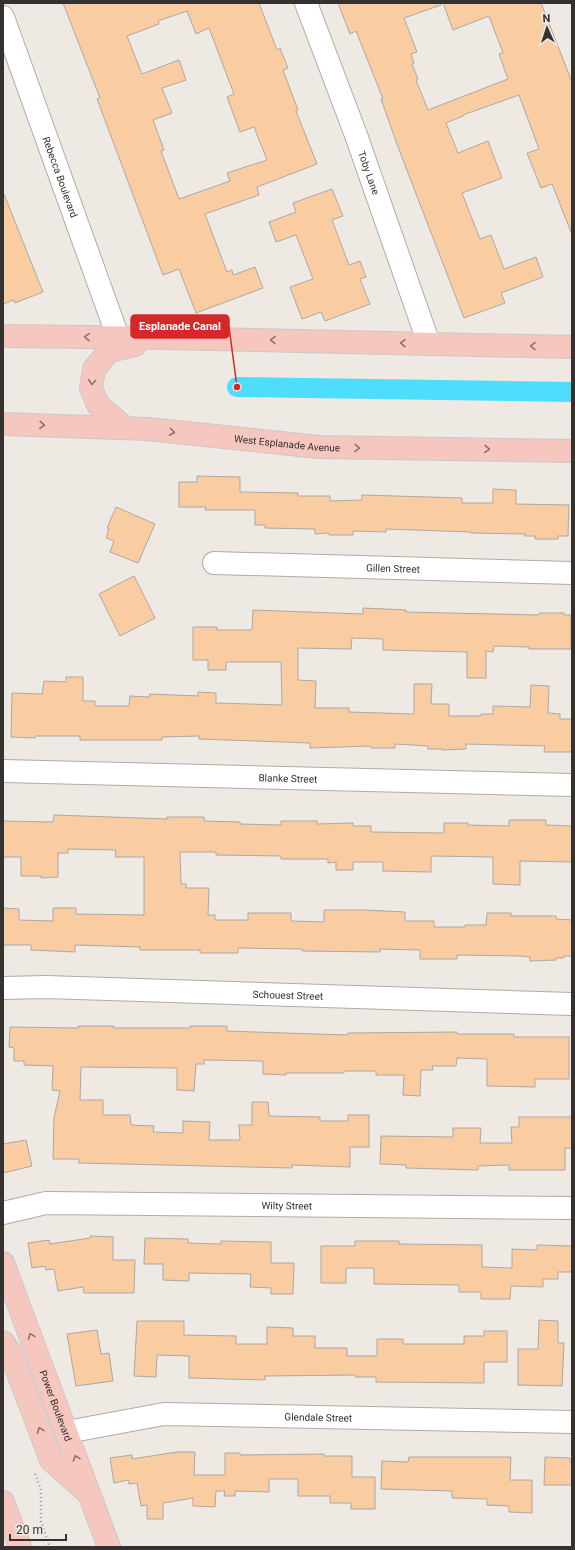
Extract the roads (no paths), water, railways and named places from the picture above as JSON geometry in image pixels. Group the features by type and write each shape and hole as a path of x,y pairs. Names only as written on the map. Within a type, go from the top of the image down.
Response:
{"main road":[{"path":"3,336 118,337 572,347"},
{"path":"125,428 98,405 91,388 94,369 109,351 165,338"},
{"name":"West Esplanade Avenue","path":"3,424 148,429 319,447 572,450"},
{"name":"Power Boulevard","path":"3,1263 109,1547"},
{"path":"3,1342 10,1352 51,1460 88,1493"},
{"path":"3,1502 20,1547"}],"street":[{"name":"Toby Lane","path":"306,3 356,135 429,344"},
{"name":"Rebecca Boulevard","path":"3,17 118,337"},
{"name":"Gillen Street","path":"214,563 572,573"},
{"name":"Blanke Street","path":"3,771 572,786"},
{"name":"Schouest Street","path":"3,988 46,987 572,1004"},
{"name":"Wilty Street","path":"3,1213 46,1203 572,1208"},
{"name":"Glendale Street","path":"67,1432 164,1414 572,1422"}],"waterway":[{"path":"237,387 572,392"}],"place":[{"name":"Esplanade Canal","path":"237,387"}]}
